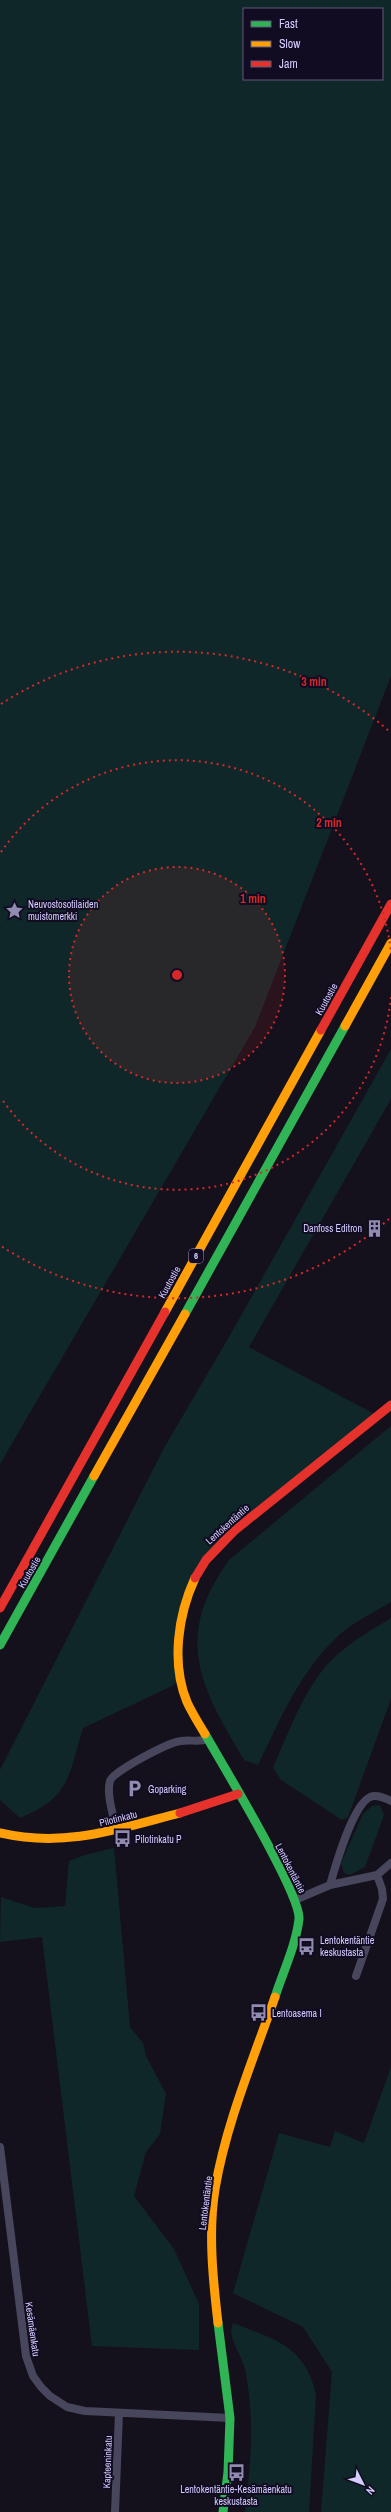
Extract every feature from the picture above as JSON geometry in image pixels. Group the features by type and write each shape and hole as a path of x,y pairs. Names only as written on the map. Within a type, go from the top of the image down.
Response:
{"main road":[{"name":"Kuutostie","path":"0,1608 391,904"},
{"name":"Kuutostie","path":"0,1645 391,943"},
{"name":"Lentokentäntie","path":"223,2512 228,2472 230,2418 212,2277 212,2244 216,2190 241,2094 295,1937 298,1917 295,1900 187,1701 180,1679 177,1647 179,1623 185,1600 195,1578 221,1543 391,1405"},
{"name":"Pilotinkatu","path":"0,1833 22,1840 55,1841 81,1838 216,1804 238,1794"}],"street":[{"path":"116,1830 109,1787 114,1774 169,1744 181,1741 198,1742 208,1739"},
{"path":"330,1885 347,1833 363,1803 370,1797 378,1795 391,1800"},
{"path":"295,1900 330,1885 377,1875 391,1863"},
{"path":"356,1976 383,1899 382,1889 377,1875"},
{"name":"Kesämäenkatu","path":"0,2147 26,2356 33,2376 50,2396 67,2407 85,2411 230,2418"},
{"name":"Kapteeninkatu","path":"115,2512 119,2413"}],"green space":[{"path":"0,0 391,0 391,676 255,1027 0,1464"},
{"path":"391,1049 391,1099 249,1347 378,1416 221,1543 185,1600 181,1679 172,1686 83,1728 70,1772 58,1793 49,1802 37,1810 20,1818 0,1800 0,1770 164,1448 229,1337"},
{"path":"391,1426 391,1602 351,1626 339,1635 325,1649 313,1664 292,1696 258,1765 244,1760 215,1708 205,1685 199,1662 198,1638 202,1614 212,1588 229,1560"},
{"path":"391,1618 391,1699 348,1817 342,1820 281,1780 273,1768 300,1707 317,1678 327,1665 350,1644"},
{"path":"380,1805 384,1815 365,1867 350,1875 344,1873 341,1863 363,1814 372,1806"},
{"path":"114,1848 130,2027 143,2043 146,2056 166,2094 160,2134 146,2152 134,2196 174,2249 199,2304 199,2350 92,2346 42,1937 0,1942 1,1897 35,1908 65,1906 69,1861 85,1855"},
{"path":"391,2067 391,2512 321,2512 332,2372 303,2327 233,2293 279,2133 330,2147 335,2131 364,2143"},
{"path":"233,2323 262,2334 286,2347 305,2365 311,2378 316,2395 309,2512 245,2512 251,2440 250,2406 245,2369 233,2340 231,2328"}],"traffic: fast":[{"path":"185,1314 345,1026"},
{"path":"0,1645 94,1476"},
{"path":"205,1734 275,1857 296,1905 299,1919 297,1929 292,1949 275,1997"},
{"path":"218,2323 230,2418 228,2472 223,2512"}],"traffic: slow":[{"path":"345,1026 391,943"},
{"path":"165,1312 321,1030"},
{"path":"94,1476 185,1314"},
{"path":"195,1578 184,1608 181,1623 178,1655 179,1671 187,1702 205,1734"},
{"path":"0,1833 24,1837 47,1838 91,1835 180,1813"},
{"path":"218,2323 213,2273 212,2239 215,2189 233,2116 275,1997"}],"traffic: jam":[{"path":"321,1030 391,904"},
{"path":"0,1608 165,1312"},
{"path":"195,1578 206,1560 234,1531 391,1405"},
{"path":"180,1813 238,1794"}],"place":[{"name":"Neuvostosotilaiden muistomerkki","path":"15,910"},
{"name":"Danfoss Editron","path":"375,1228"},
{"name":"Goparking","path":"135,1789"},
{"name":"Pilotinkatu P","path":"122,1839"},
{"name":"Lentokentäntie keskustasta","path":"307,1946"},
{"name":"Lentoasema I","path":"259,2013"},
{"name":"Lentokentäntie-Kesämäenkatu keskustasta","path":"236,2472"}]}
